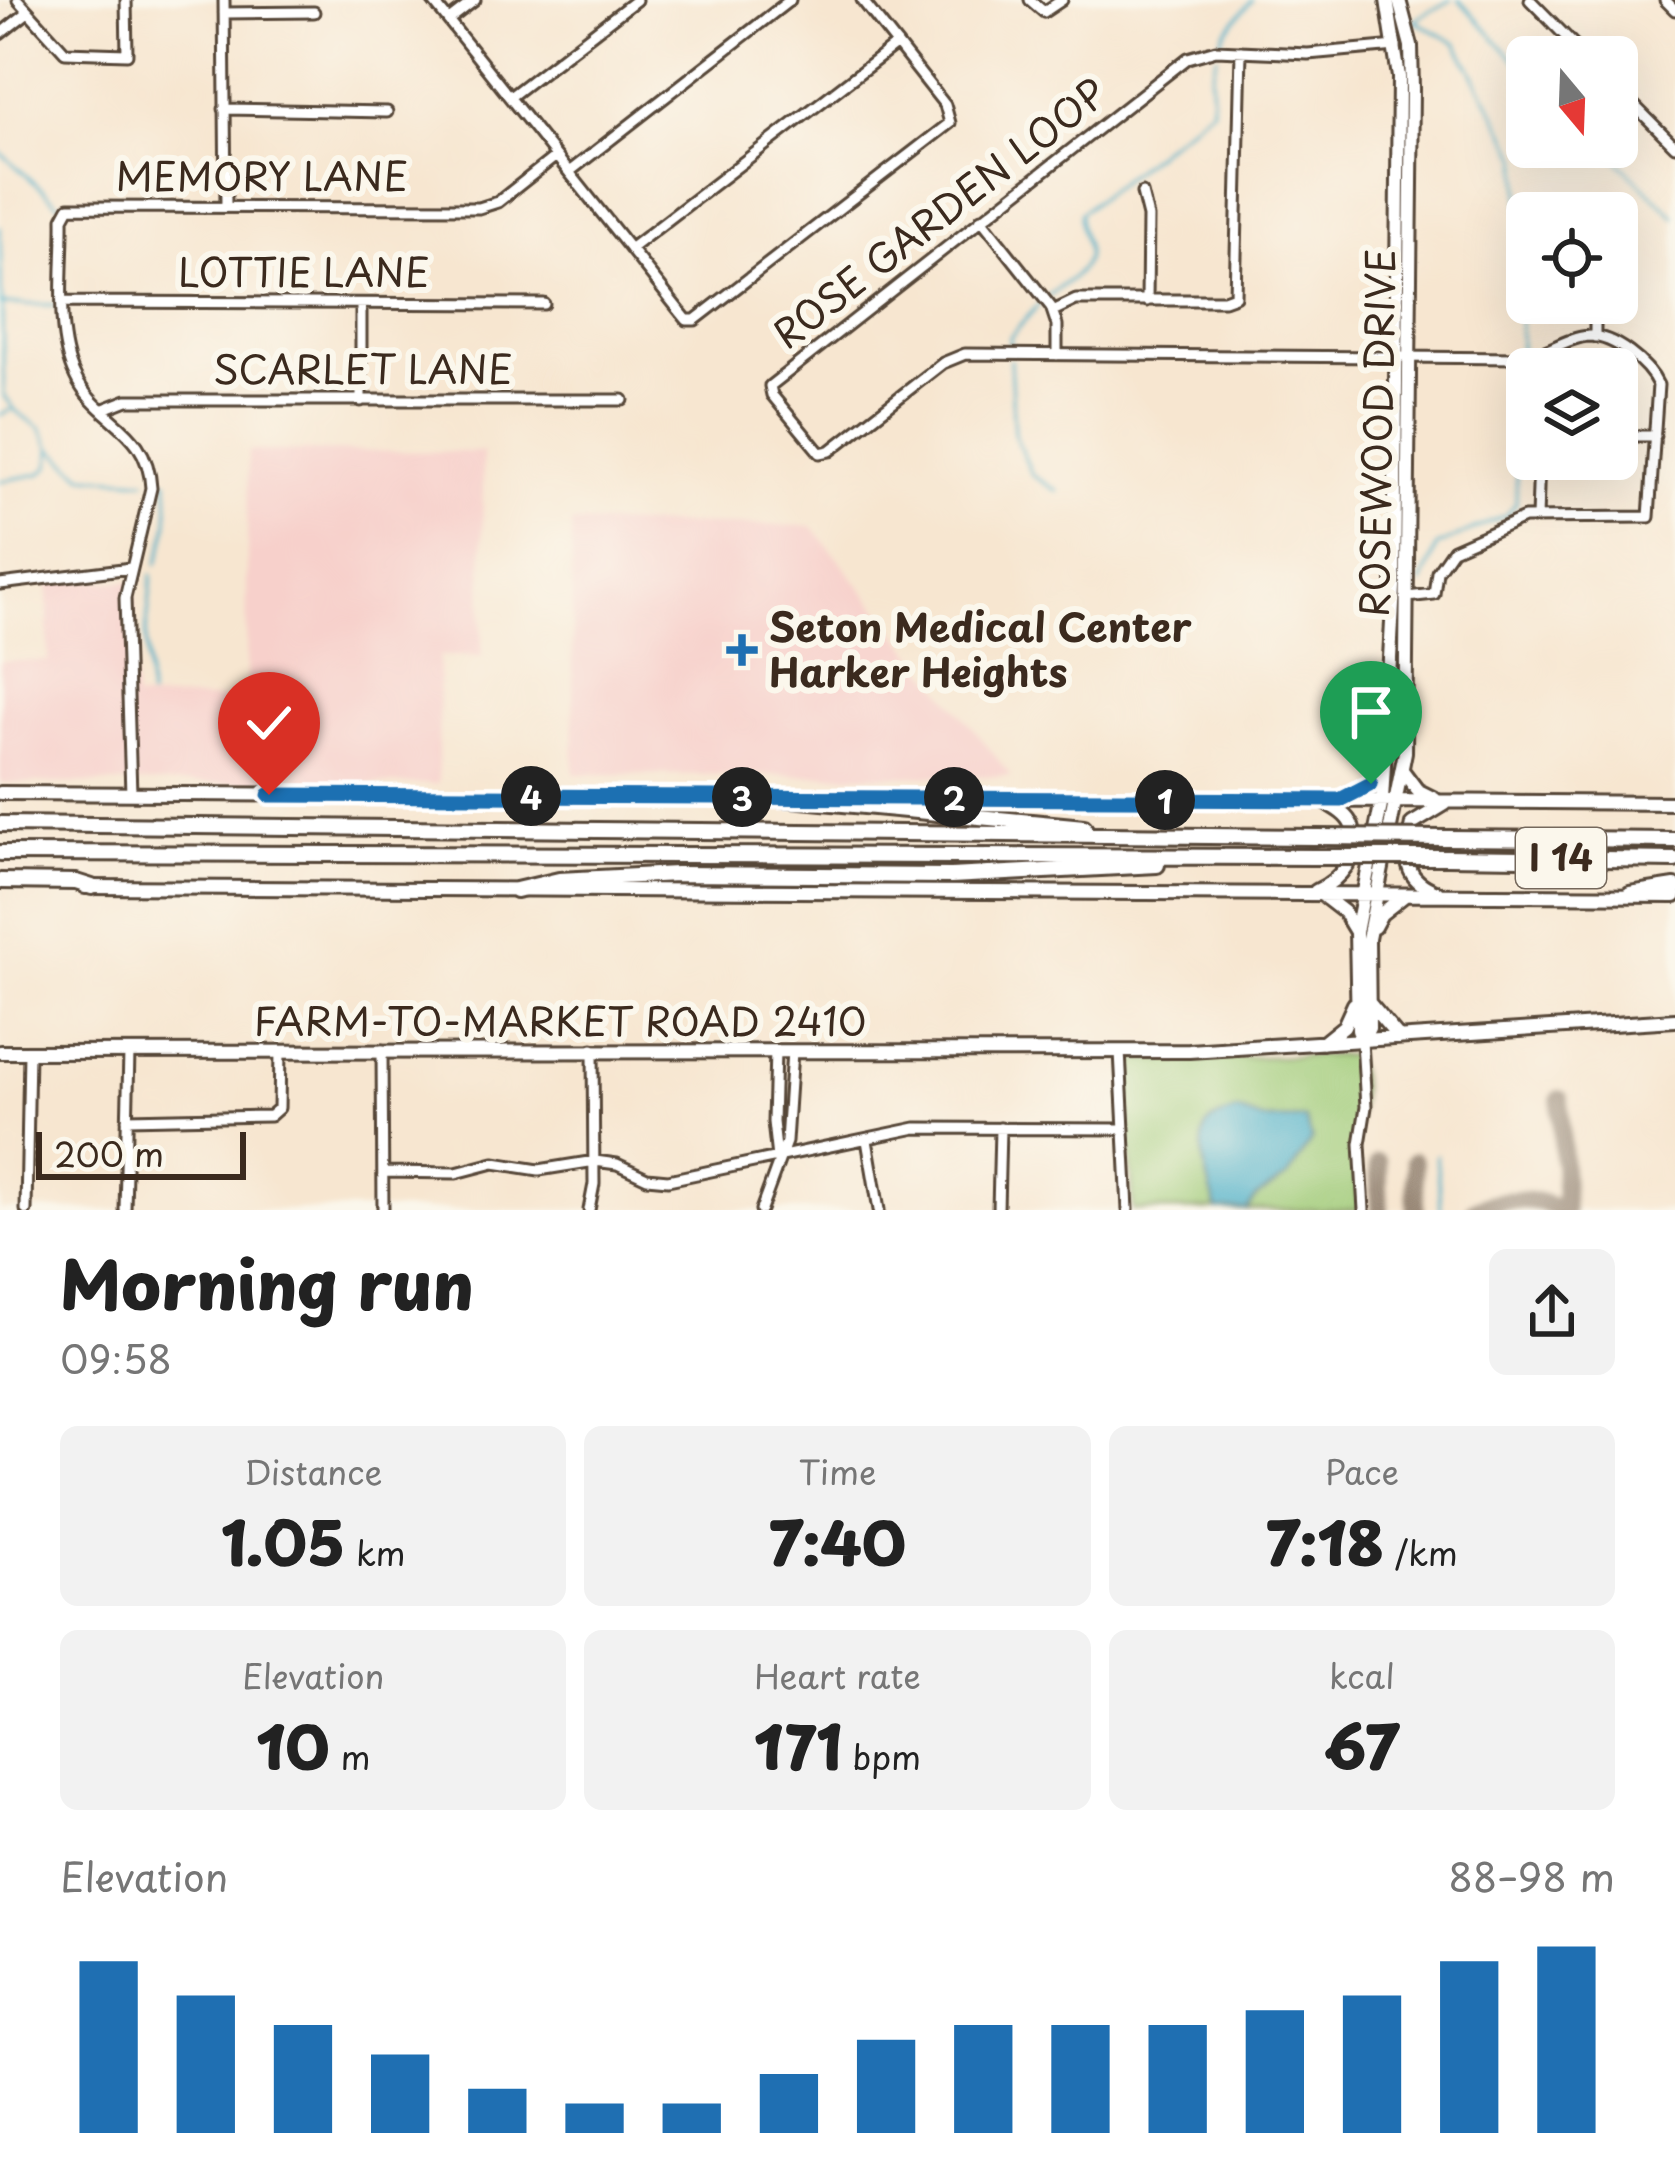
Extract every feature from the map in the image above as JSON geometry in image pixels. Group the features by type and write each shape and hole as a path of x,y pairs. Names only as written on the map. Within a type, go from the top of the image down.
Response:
{"highway":[{"path":"770,797 1097,828 1118,835"},
{"name":"I 14","path":"0,824 1675,840"},
{"name":"I 14","path":"0,853 1675,860"},
{"path":"516,890 533,883 602,877 951,876 1176,864 1202,856"},
{"path":"0,884 76,882 92,887"},
{"path":"1630,894 1675,891"}],"main road":[{"name":"ROSEWOOD DRIVE","path":"1362,1041 1369,1028 1362,999 1362,936 1389,800 1405,752 1407,598 1396,46 1388,0"},
{"name":"ROSEWOOD DRIVE","path":"1389,800 1384,760 1412,88 1411,46 1400,0"},
{"path":"1340,800 1364,790 1384,760"},
{"path":"1402,770 1417,790 1447,801"},
{"path":"0,793 1675,803"},
{"path":"1315,894 1342,874 1353,850 1352,825 1320,800"},
{"path":"1444,895 1419,885 1409,873 1408,845 1412,824 1447,801"},
{"path":"92,887 1630,894"},
{"path":"1315,894 1344,912 1362,936 1406,895"},
{"path":"1321,1044 1344,1027 1362,999 1400,1039"},
{"name":"FARM-TO-MARKET ROAD 2410","path":"0,1052 1120,1051 1321,1044 1675,1020"}],"street":[{"path":"18,0 65,52 127,54 126,0"},
{"path":"224,0 226,206"},
{"path":"432,0 687,320 710,311 950,123 944,105 862,0"},
{"path":"448,20 475,0"},
{"path":"510,98 636,0"},
{"path":"569,172 790,0"},
{"path":"1030,0 1045,11 1062,0"},
{"path":"1530,0 1565,36"},
{"path":"1665,0 1675,10"},
{"path":"0,34 28,12"},
{"path":"224,13 314,12"},
{"path":"630,249 897,44"},
{"name":"ROSE GARDEN LOOP","path":"1396,46 1353,52 1216,50 1188,58 772,382 772,395 815,451 826,452 951,358 975,354 1402,355 1506,360"},
{"path":"1053,311 1076,300 1224,300 1235,296 1240,51"},
{"path":"1638,109 1674,144"},
{"path":"224,110 387,112"},
{"name":"MEMORY LANE","path":"131,794 125,631 131,568 151,488 150,469 141,446 79,385 72,371 64,341 63,218 70,207 478,208 498,202 556,156"},
{"path":"1142,193 1148,217 1147,301"},
{"path":"982,219 1053,311 1057,356"},
{"name":"LOTTIE LANE","path":"64,302 544,304"},
{"path":"361,304 361,401"},
{"path":"1407,598 1434,594 1437,572 1454,549 1519,520 1646,519 1652,514 1658,385 1646,367 1595,337 1595,324"},
{"name":"ROSE GARDEN LOOP","path":"1562,348 1579,338 1595,337"},
{"path":"1658,385 1675,380"},
{"name":"SCARLET LANE","path":"104,409 127,400 623,400"},
{"path":"1638,436 1655,436"},
{"path":"1537,518 1538,480"},
{"path":"0,584 131,568"},
{"path":"1362,1041 1364,1210"},
{"path":"589,1210 595,1161 593,1049"},
{"path":"382,1051 383,1210"},
{"path":"775,1051 777,1158"},
{"path":"761,1210 786,1142 792,1051"},
{"path":"1120,1051 1128,1210"},
{"path":"26,1210 29,1052"},
{"path":"127,1119 270,1116 279,1108 280,1052"},
{"path":"124,1210 129,1053"},
{"path":"383,1172 456,1173 494,1163 539,1170 595,1161 668,1180 916,1128 1122,1129"},
{"path":"998,1210 1000,1128"},
{"path":"867,1140 879,1210"}],"shaded area":[{"path":"248,451 483,452 482,656 439,656 438,784 0,783 0,661 48,661 48,581 135,582 135,699 246,699"},
{"name":"Seton Medical Center Harker Heights","path":"571,523 812,526 1011,776 574,774"}],"green space":[{"path":"1350,1055 1361,1087 1354,1150 1360,1210 1133,1210 1127,1064 1133,1060"}],"water":[{"path":"1237,1111 1263,1120 1305,1119 1312,1139 1288,1177 1258,1196 1247,1210 1217,1210 1205,1165 1205,1130 1212,1121"}],"waterway":[{"path":"1221,44 1252,0"},
{"path":"1416,19 1451,0"},
{"path":"1459,0 1506,50"},
{"path":"1414,20 1457,44 1520,158 1520,348"},
{"path":"1049,295 1084,265 1080,213 1212,108 1211,76 1217,56"},
{"path":"0,92 0,102"},
{"path":"0,152 60,205"},
{"path":"1625,168 1675,217"},
{"path":"0,227 4,395 16,411 41,429 51,448 84,476 145,480"},
{"path":"1010,348 1010,337 1040,303"},
{"path":"0,304 58,305"},
{"path":"1010,360 1014,433 1032,475 1058,491"},
{"path":"0,415 14,408"},
{"path":"0,481 40,474 49,467 51,450"},
{"path":"156,480 167,481 169,502 157,564"},
{"path":"1422,583 1437,546 1506,515 1516,503 1516,480"},
{"path":"149,697 146,635 152,575"},
{"path":"1436,1155 1441,1210"}],"taxiway":[{"path":"1560,1099 1565,1210"},
{"path":"1414,1161 1416,1210"},
{"path":"1378,1163 1380,1210"},
{"path":"1474,1210 1516,1200 1540,1202 1558,1210"}],"place":[{"name":"Seton Medical Center Harker Heights","path":"742,650"}],"route":[{"path":"269,795 1340,800 1371,784"}]}
